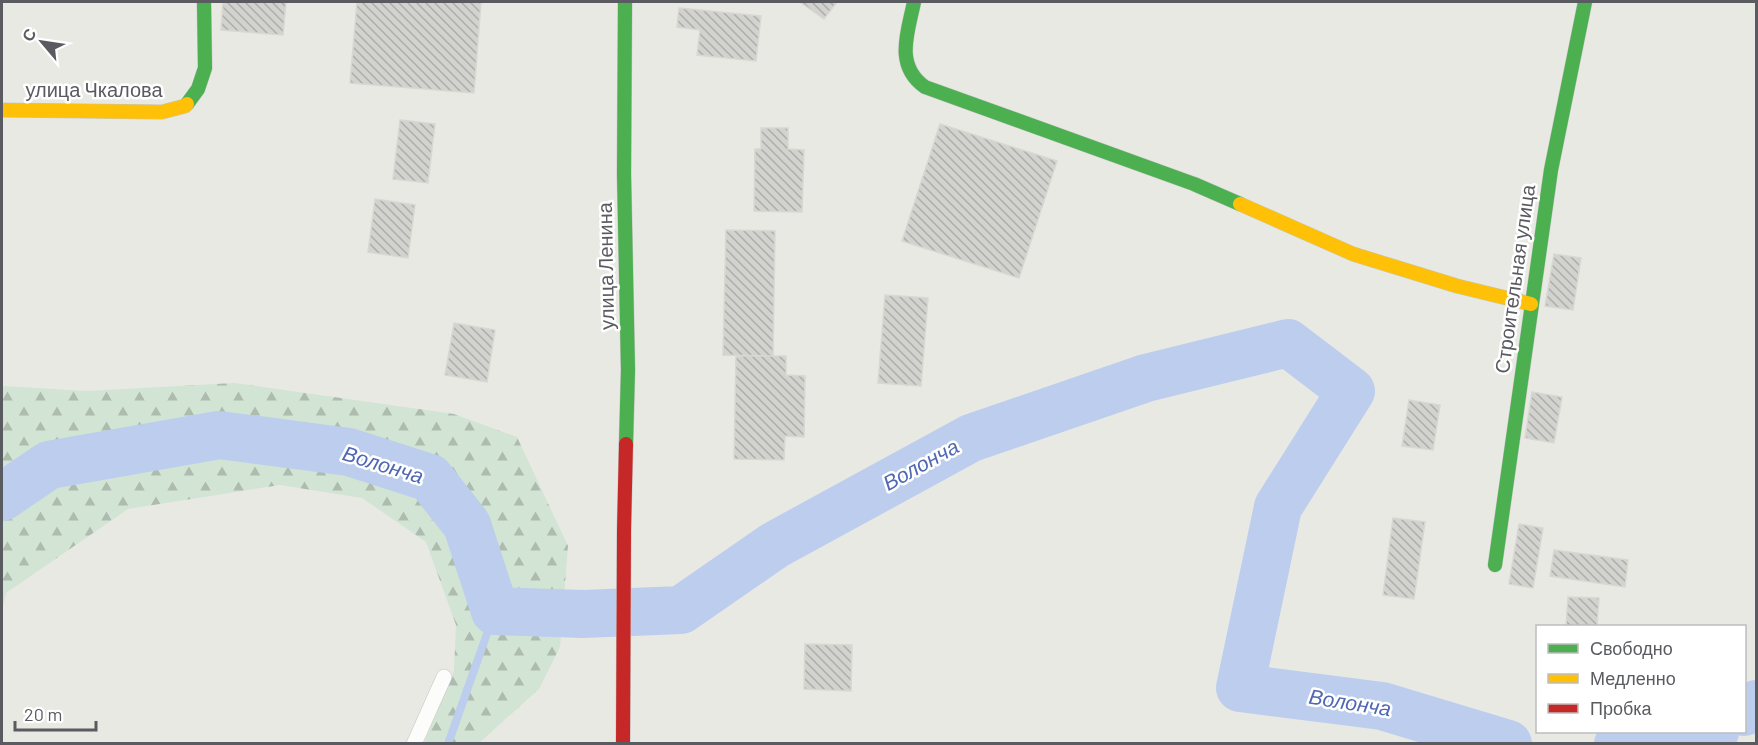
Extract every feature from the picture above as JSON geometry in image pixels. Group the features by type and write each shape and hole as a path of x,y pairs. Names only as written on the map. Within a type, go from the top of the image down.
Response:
{"street":[{"name":"улица Чкалова","path":"2,110 162,112 185,106 198,89 205,68 204,2"},
{"name":"улица Ленина","path":"623,744 624,530 628,370 624,162 625,2"},
{"path":"914,2 904,55 908,70 919,83 948,96 1194,184 1353,254 1457,286 1531,304"},
{"name":"Строительная улица","path":"1495,565 1551,170 1585,2"}],"lane":[{"path":"414,744 444,676"}],"green space":[{"path":"234,383 454,414 517,437 568,546 560,647 539,689 479,743 424,743 454,671 456,625 426,542 362,498 280,485 128,509 6,593 2,612 2,386 88,391"}],"building":[{"path":"223,2 286,2 283,35 221,30"},
{"path":"357,2 481,2 474,93 350,83"},
{"path":"800,2 837,2 824,19"},
{"path":"679,8 761,16 756,61 697,55 700,30 677,27"},
{"path":"400,120 435,124 428,183 393,179"},
{"path":"940,124 1057,161 1019,278 902,241"},
{"path":"761,128 788,128 788,149 804,150 802,212 754,211 755,149 761,149"},
{"path":"375,199 415,205 408,258 368,252"},
{"path":"726,230 775,231 773,356 723,355"},
{"path":"1554,254 1581,258 1573,310 1545,306"},
{"path":"885,295 928,298 921,386 878,383"},
{"path":"454,323 495,330 487,382 445,375"},
{"path":"736,356 786,356 786,375 805,376 804,437 785,436 784,460 734,459"},
{"path":"1532,392 1562,397 1554,443 1525,438"},
{"path":"1409,400 1440,405 1433,450 1402,446"},
{"path":"1393,518 1425,522 1414,599 1383,595"},
{"path":"1519,524 1543,528 1533,588 1509,584"},
{"path":"1554,550 1628,560 1625,587 1550,576"},
{"path":"1568,597 1599,598 1597,625 1566,625"},
{"path":"805,644 852,645 851,691 804,689"}],"waterway":[{"name":"Волонча","path":"2,497 49,465 219,435 349,452 430,478 467,525 495,611 583,614 681,610 775,545 971,438 1146,378 1288,343 1351,391 1278,507 1240,688 1382,706 1508,744"},
{"path":"448,744 495,611"},
{"name":"Волонча","path":"1746,711 1756,704"},
{"name":"Волонча","path":"1618,744 1707,733"}],"traffic: fast":[{"path":"187,104 198,89 205,68 204,2"},
{"path":"625,2 624,174 628,370 626,444"},
{"path":"914,2 907,36 906,58 909,69 925,87 1194,184 1240,204"},
{"path":"1495,565 1551,170 1585,2"}],"traffic: slow":[{"path":"2,110 162,112 187,104"},
{"path":"1240,204 1353,254 1457,286 1531,304"}],"traffic: jam":[{"path":"623,744 626,444"}]}
